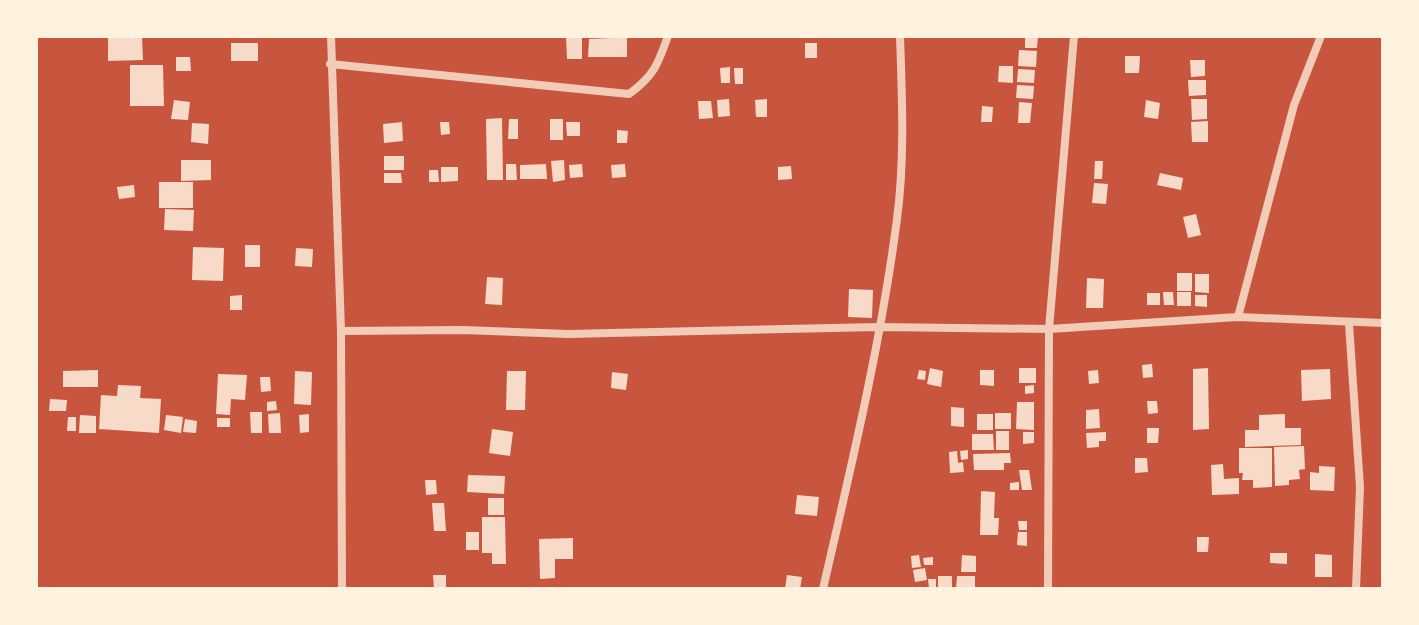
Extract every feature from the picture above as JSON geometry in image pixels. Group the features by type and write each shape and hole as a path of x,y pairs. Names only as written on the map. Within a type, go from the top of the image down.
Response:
{"street":[{"path":"331,36 341,331 342,589"},
{"path":"330,64 629,94 649,80 668,36"},
{"path":"823,589 898,217 903,117 900,36"},
{"path":"1048,589 1049,329 1074,36"},
{"path":"1238,317 1294,105 1321,36"},
{"path":"341,331 463,330 568,334 878,327 1049,329 1238,317 1349,324 1383,323"},
{"path":"1349,324 1360,487 1356,589"}],"building":[{"path":"108,36 142,36 143,60 108,61"},
{"path":"566,36 582,36 582,59 567,59"},
{"path":"627,36 627,57 588,57 589,39"},
{"path":"1025,36 1038,36 1037,48 1025,48"},
{"path":"231,43 258,43 258,61 231,61"},
{"path":"805,43 817,43 817,58 805,58"},
{"path":"1019,50 1037,51 1036,67 1018,66"},
{"path":"1125,56 1140,56 1139,73 1125,73"},
{"path":"176,57 190,57 191,71 176,71"},
{"path":"1190,60 1205,60 1205,76 1191,77"},
{"path":"130,65 163,65 164,106 130,106"},
{"path":"999,66 1013,66 1013,83 998,82"},
{"path":"730,67 730,83 721,83 720,68"},
{"path":"734,68 743,68 743,84 735,84"},
{"path":"1018,69 1035,70 1034,83 1017,82"},
{"path":"1188,80 1206,80 1206,95 1189,96"},
{"path":"1017,85 1034,86 1033,99 1016,98"},
{"path":"729,99 730,116 718,117 717,100"},
{"path":"767,99 767,117 756,117 755,100"},
{"path":"1191,99 1207,99 1207,119 1192,120"},
{"path":"174,100 190,102 188,120 171,119"},
{"path":"1146,100 1160,103 1158,119 1144,117"},
{"path":"698,101 711,101 713,118 699,119"},
{"path":"1019,102 1032,103 1030,123 1018,123"},
{"path":"982,106 993,107 992,122 981,122"},
{"path":"502,118 503,180 487,180 486,119"},
{"path":"509,119 518,119 518,139 508,139"},
{"path":"550,119 563,119 563,140 550,140"},
{"path":"1208,121 1208,142 1192,142 1191,122"},
{"path":"402,122 403,141 384,143 383,124"},
{"path":"440,122 449,122 450,134 441,135"},
{"path":"566,122 580,122 580,136 567,136"},
{"path":"192,123 209,124 208,144 191,142"},
{"path":"617,130 628,131 627,143 617,143"},
{"path":"384,156 404,156 404,170 384,170"},
{"path":"181,160 211,160 211,180 181,181"},
{"path":"564,160 565,180 553,182 551,161"},
{"path":"1095,161 1103,161 1102,179 1094,179"},
{"path":"506,164 516,164 517,180 506,180"},
{"path":"546,164 547,179 520,179 520,165"},
{"path":"582,164 583,177 570,178 569,165"},
{"path":"625,164 626,177 612,178 611,165"},
{"path":"791,166 792,179 778,180 778,167"},
{"path":"441,167 458,167 458,181 441,182"},
{"path":"429,170 438,170 439,182 429,182"},
{"path":"384,173 401,173 402,183 384,183"},
{"path":"1160,173 1183,178 1181,190 1157,185"},
{"path":"159,182 193,182 193,208 159,208"},
{"path":"1094,183 1108,184 1106,204 1092,203"},
{"path":"134,185 135,197 119,199 117,187"},
{"path":"165,209 194,210 193,231 164,230"},
{"path":"1196,214 1201,235 1188,238 1183,217"},
{"path":"245,245 260,245 260,267 245,267"},
{"path":"193,247 224,248 223,281 192,280"},
{"path":"296,248 313,249 312,267 295,266"},
{"path":"1177,273 1192,273 1192,291 1177,291"},
{"path":"1195,274 1209,274 1209,293 1195,292"},
{"path":"487,277 503,278 502,305 485,304"},
{"path":"1087,278 1104,279 1103,308 1086,308"},
{"path":"849,289 873,290 872,318 848,317"},
{"path":"1163,292 1173,292 1174,305 1164,305"},
{"path":"1177,292 1191,292 1191,306 1177,306"},
{"path":"1147,293 1160,293 1160,305 1147,305"},
{"path":"242,295 242,310 230,310 230,296"},
{"path":"1195,295 1207,295 1207,307 1195,306"},
{"path":"1152,364 1153,377 1143,378 1142,365"},
{"path":"930,368 943,371 941,387 927,384"},
{"path":"1019,368 1036,368 1036,383 1019,383"},
{"path":"1208,368 1209,429 1193,430 1193,369"},
{"path":"1330,369 1331,399 1302,401 1301,370"},
{"path":"98,370 98,387 63,387 63,371"},
{"path":"919,370 926,371 925,380 917,379"},
{"path":"980,370 994,370 994,386 980,385"},
{"path":"1098,370 1099,383 1089,384 1088,371"},
{"path":"295,371 312,372 311,405 294,404"},
{"path":"507,371 526,371 525,410 506,410"},
{"path":"612,372 628,374 626,390 611,388"},
{"path":"218,374 247,375 245,400 231,399 230,415 216,414"},
{"path":"260,377 270,377 271,391 261,392"},
{"path":"118,385 141,386 140,398 161,399 159,433 99,429 101,395 117,396"},
{"path":"1034,385 1034,393 1025,394 1025,386"},
{"path":"50,399 67,400 66,411 49,411"},
{"path":"276,401 277,410 267,411 267,402"},
{"path":"1147,401 1157,401 1158,413 1148,414"},
{"path":"1017,402 1034,402 1034,430 1016,429"},
{"path":"951,407 964,408 964,427 951,426"},
{"path":"1099,409 1100,428 1086,429 1086,410"},
{"path":"250,412 262,412 262,433 251,433"},
{"path":"280,413 281,433 269,433 268,414"},
{"path":"995,413 1011,413 1011,429 995,429"},
{"path":"309,414 309,432 300,433 299,415"},
{"path":"977,414 993,414 993,430 977,430"},
{"path":"1285,414 1285,428 1301,428 1301,445 1245,447 1245,430 1259,430 1259,415"},
{"path":"80,415 96,416 96,433 79,433"},
{"path":"166,415 183,417 181,433 164,430"},
{"path":"68,417 76,417 76,431 67,431"},
{"path":"217,418 230,418 230,427 217,427"},
{"path":"185,419 197,421 196,433 183,432"},
{"path":"1147,428 1159,428 1158,443 1147,443"},
{"path":"492,429 513,432 510,456 489,453"},
{"path":"996,431 1009,431 1009,450 996,450"},
{"path":"1023,432 1034,432 1034,443 1023,444"},
{"path":"1106,432 1106,441 1099,441 1099,447 1087,448 1086,433"},
{"path":"972,434 993,434 994,450 972,450"},
{"path":"1304,446 1305,469 1299,470 1300,479 1289,480 1289,485 1275,486 1274,447"},
{"path":"1239,448 1272,448 1272,487 1253,488 1253,480 1242,480"},
{"path":"968,450 968,459 961,460 960,451"},
{"path":"957,451 958,463 963,462 964,472 950,473 949,452"},
{"path":"1010,453 1011,463 1004,463 1004,470 974,470 973,454"},
{"path":"1135,458 1147,458 1148,472 1135,473"},
{"path":"1223,464 1224,479 1239,478 1239,494 1212,495 1211,465"},
{"path":"1319,466 1335,467 1334,491 1310,490 1310,472 1319,473"},
{"path":"1019,470 1029,470 1032,490 1022,490"},
{"path":"468,475 505,476 504,494 467,492"},
{"path":"425,480 436,480 437,494 426,495"},
{"path":"1019,482 1019,490 1010,490 1010,483"},
{"path":"981,491 995,492 994,518 999,518 998,535 980,535"},
{"path":"797,495 819,497 817,516 795,514"},
{"path":"488,498 504,498 504,515 488,515"},
{"path":"432,503 444,503 446,531 434,531"},
{"path":"482,517 505,517 506,564 492,564 492,553 482,553"},
{"path":"1018,521 1027,521 1027,530 1019,530"},
{"path":"466,532 479,532 479,550 466,550"},
{"path":"1018,532 1027,532 1027,546 1017,545"},
{"path":"1197,537 1209,537 1208,552 1197,552"},
{"path":"573,538 573,559 555,559 555,578 540,579 539,539"},
{"path":"1270,553 1287,553 1287,564 1270,563"},
{"path":"1315,554 1332,555 1332,577 1315,577"},
{"path":"919,555 921,567 912,568 911,556"},
{"path":"962,555 976,556 976,572 961,572"},
{"path":"933,557 933,565 924,565 923,558"},
{"path":"925,568 927,580 915,582 913,570"},
{"path":"433,575 446,575 446,589 434,589"},
{"path":"787,575 802,577 800,589 785,589"},
{"path":"938,576 952,576 952,589 938,589"},
{"path":"957,576 975,576 975,589 956,589"},
{"path":"928,579 936,579 936,589 929,589"}]}
